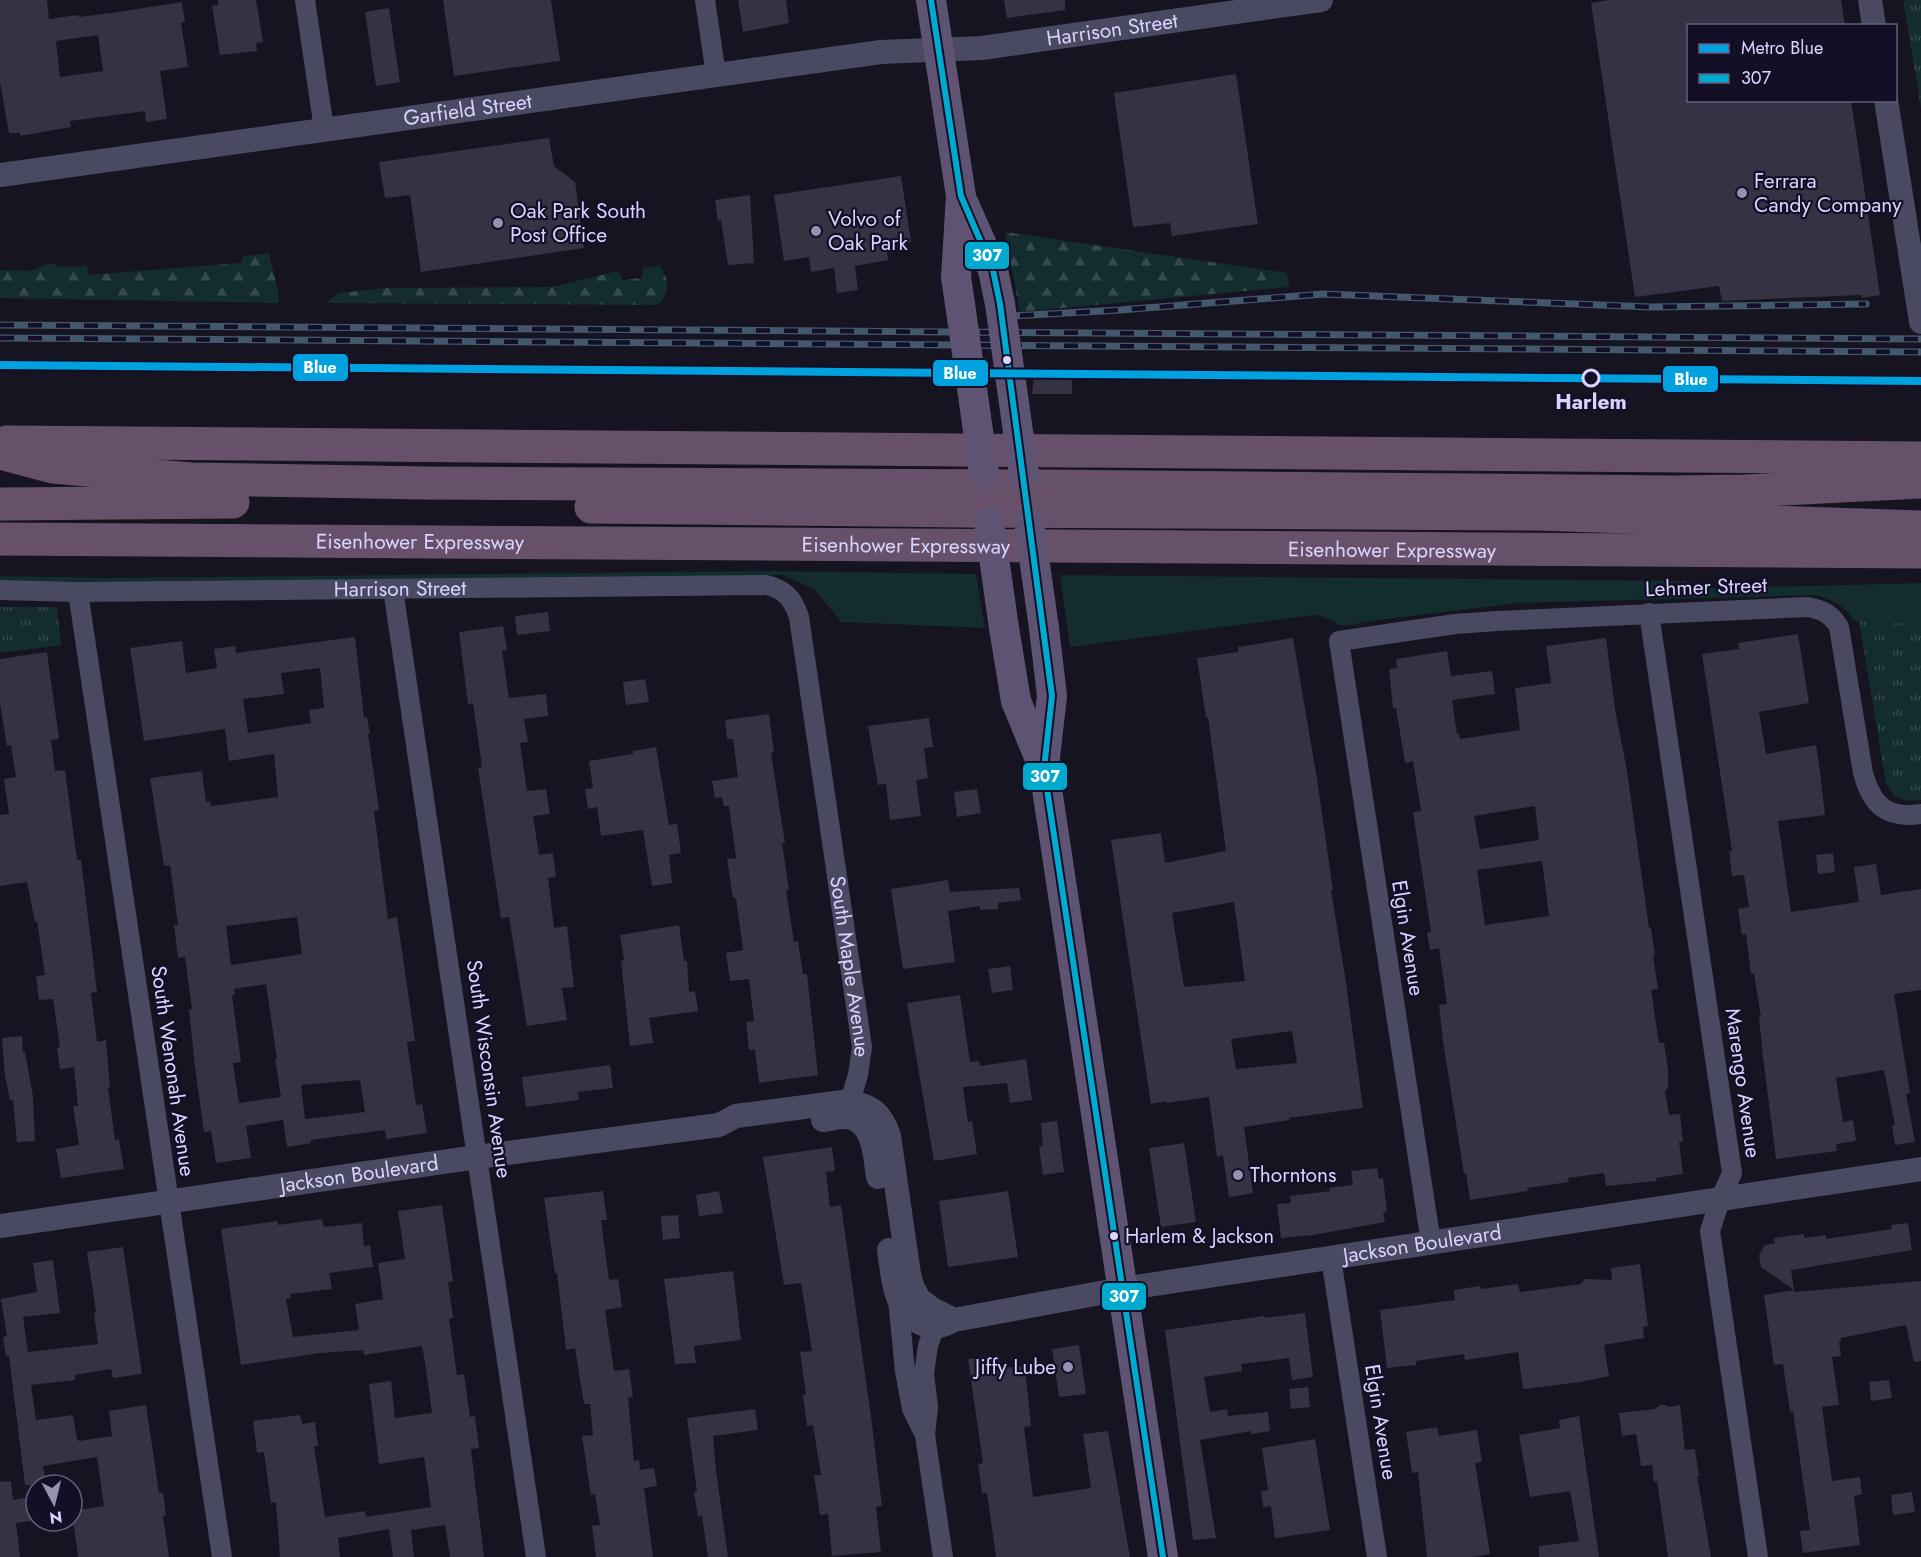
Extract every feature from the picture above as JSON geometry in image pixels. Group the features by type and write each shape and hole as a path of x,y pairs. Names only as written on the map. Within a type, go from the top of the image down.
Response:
{"highway":[{"path":"0,442 1921,458"},
{"path":"0,453 53,467 191,479 987,498"},
{"path":"0,504 166,501 1026,498 1685,492 1921,482"},
{"path":"1026,498 1921,527"},
{"name":"Eisenhower Expressway","path":"0,539 1123,549 1921,552"}],"main road":[{"path":"930,0 961,196 956,277 1004,628 1016,700 1044,769 1163,1557"},
{"path":"961,196 993,270 1000,304 1052,696 1044,769"}],"street":[{"path":"305,0 324,129"},
{"path":"705,0 716,75"},
{"name":"Harrison Street","path":"938,48 982,48 1244,5 1321,0"},
{"path":"1870,0 1874,24"},
{"name":"Garfield Street","path":"0,175 881,52 938,48"},
{"path":"1886,102 1921,322"},
{"name":"Harrison Street","path":"0,590 78,592 766,585 777,588 794,602"},
{"name":"South Wisconsin Avenue","path":"393,589 536,1557"},
{"name":"South Wenonah Avenue","path":"78,592 222,1557"},
{"name":"South Maple Avenue","path":"794,602 799,617 862,1047 858,1075 847,1109"},
{"name":"Lehmer Street","path":"1339,640 1455,624 1649,613 1808,607 1822,610 1833,617 1839,627 1867,788 1873,799 1883,809 1908,816 1921,814"},
{"name":"Marengo Avenue","path":"1649,613 1732,1173 1710,1231 1758,1557"},
{"name":"Elgin Avenue","path":"1339,640 1431,1243"},
{"path":"925,1435 912,1409 905,1371 898,1299 874,1148 869,1134 847,1109 865,1105 876,1112 884,1122 889,1136 909,1274 913,1288 920,1299 938,1318"},
{"name":"Jackson Boulevard","path":"0,1226 477,1157 719,1125 736,1116 847,1109"},
{"name":"Jackson Boulevard","path":"938,1318 1921,1169"},
{"name":"Elgin Avenue","path":"1331,1258 1377,1557"},
{"path":"898,1299 905,1311 927,1327 938,1318"},
{"path":"938,1318 928,1346 924,1374 928,1407 925,1435 943,1557"}],"green space":[{"path":"1903,0 1921,0 1921,108"},
{"path":"1005,232 1287,273 1289,287 1020,312"},
{"path":"269,253 279,295 278,303 0,298 0,270 31,271 49,263 59,267 87,266 88,275 241,263 243,256"},
{"path":"660,266 666,277 667,291 658,305 326,303 339,293 386,288 552,287 618,271 623,280 642,278 643,268"},
{"path":"775,571 976,574 985,628 841,622 814,589 783,575 233,583 0,581 0,576 122,578"},
{"path":"1060,575 1686,581 1687,589 1921,583 1921,624 1854,621 1837,604 1814,595 1517,603 1346,626 1314,615 1070,647"},
{"path":"0,607 57,607 61,645 0,653"},
{"path":"1859,621 1921,624 1921,800 1908,801 1894,796 1886,783"}],"building":[{"path":"0,0 47,0 49,19 111,13 182,2 185,22 181,23 188,67 160,71 167,119 146,122 145,111 70,121 71,127 20,136 20,133 9,133 0,82","holes":["98,35 103,71 60,77 56,41"]},
{"path":"218,0 256,0 263,42 256,43 257,51 220,55 212,6 218,5"},
{"path":"443,0 551,0 560,61 454,76"},
{"path":"738,0 786,0 789,23 743,32"},
{"path":"1004,0 1065,0 1065,10 1007,18"},
{"name":"Ferrara Candy Company","path":"1609,0 1841,0 1845,24 1687,24 1687,102 1851,102 1880,295 1862,298 1861,295 1722,301 1719,286 1635,297 1591,3"},
{"path":"389,8 400,82 376,86 365,12"},
{"path":"1236,74 1258,224 1172,236 1170,223 1133,227 1114,93"},
{"name":"Oak Park South Post Office","path":"549,138 554,166 575,182 584,248 421,272 410,195 385,198 379,162"},
{"name":"Volvo of Oak Park","path":"901,176 911,242 886,246 888,260 855,266 858,290 837,293 834,268 811,272 809,257 784,261 774,195"},
{"path":"750,195 754,263 728,265 721,220 718,221 715,200"},
{"path":"1034,375 1072,375 1072,394 1032,394"},
{"path":"548,612 550,631 517,635 515,616"},
{"path":"503,626 507,650 502,650 509,698 546,694 548,716 524,719 528,742 520,743 527,791 546,789 550,814 533,816 539,855 553,853 556,877 548,878 554,928 567,926 574,987 562,988 567,1020 527,1026 509,917 501,918 478,768 482,767 473,703 468,704 459,632"},
{"path":"1798,634 1809,703 1759,712 1766,754 1816,745 1825,815 1778,821 1791,912 1859,902 1854,867 1876,864 1881,895 1921,889 1921,990 1894,994 1910,1093 1906,1094 1915,1142 1895,1145 1892,1126 1895,1125 1884,1070 1836,1078 1843,1122 1853,1120 1856,1141 1836,1144 1837,1151 1776,1159 1763,1057 1759,1017 1761,1017 1754,974 1751,974 1746,934 1742,935 1738,909 1749,907 1744,875 1732,876 1729,851 1732,851 1702,654 1739,649 1738,643"},
{"path":"355,637 364,718 367,717 370,734 368,734 379,810 374,811 388,919 397,917 415,1041 407,1042 416,1105 422,1104 427,1133 386,1139 385,1130 311,1140 311,1143 287,1147 283,1120 246,1126 251,1158 216,1163 211,1131 204,1132 195,1067 189,1010 192,1009 185,957 178,958 174,925 178,925 170,865 164,866 150,778 202,771 206,802 210,801 211,806 278,797 274,754 229,761 225,729 144,741 130,648 182,641 186,673 217,668 214,649 235,646 236,653","holes":["320,668 324,708 309,710 311,723 248,733 243,699 284,694 281,673","297,917 302,954 231,965 226,926","266,984 281,1097 239,1103 233,1063 241,1062 232,995 235,995 234,989","360,1080 365,1112 305,1119 301,1085"]},
{"path":"1293,638 1317,779 1363,1108 1244,1127 1253,1193 1229,1197 1223,1155 1217,1157 1209,1097 1151,1104 1111,840 1161,833 1165,863 1226,851 1208,717 1206,718 1197,658 1238,652 1238,647","holes":["1234,902 1245,981 1184,987 1172,913","1292,1031 1297,1063 1236,1069 1231,1039"]},
{"path":"1606,638 1615,709 1627,771 1649,928 1651,928 1655,955 1653,955 1658,989 1651,990 1659,1043 1664,1043 1668,1069 1668,1088 1665,1091 1669,1115 1680,1114 1683,1142 1679,1142 1683,1174 1656,1178 1657,1181 1606,1186 1604,1173 1568,1178 1569,1182 1527,1188 1528,1191 1470,1200 1443,1041 1439,1005 1447,1004 1439,948 1430,950 1427,933 1431,932 1413,812 1421,811 1413,761 1405,763 1396,708 1393,708 1389,669 1397,668 1396,659 1447,651 1451,676 1492,671 1495,694 1452,700 1457,734 1460,739 1520,730 1515,688 1551,683 1546,646","holes":["1535,806 1539,840 1480,849 1474,816","1542,861 1549,916 1485,925 1477,870"]},
{"path":"47,652 59,739 51,740 55,771 65,770 77,860 81,860 97,992 91,993 97,1042 106,1040 110,1087 108,1088 115,1140 119,1139 124,1169 61,1178 56,1149 79,1145 73,1106 78,1106 74,1067 60,1069 57,1048 60,1047 53,999 39,1000 36,976 45,975 37,921 35,922 27,882 0,886 0,815 9,814 4,779 16,777 11,745 7,746 0,703 0,659"},
{"path":"645,679 649,702 626,705 623,682"},
{"path":"769,714 774,752 771,753 785,843 782,843 789,890 786,890 794,942 798,941 803,974 807,974 818,1075 759,1083 755,1050 749,1050 746,1022 754,1021 749,979 730,981 726,953 743,950 736,898 733,898 727,859 736,858 729,806 724,806 722,797 715,798 712,781 738,777 733,739 727,739 725,720"},
{"path":"929,718 933,747 924,748 928,778 916,780 921,816 890,820 886,784 878,785 868,726"},
{"path":"656,747 669,825 677,824 681,853 669,855 672,883 652,886 643,830 601,836 597,807 588,809 585,789 593,788 589,761 633,754 633,751"},
{"path":"977,789 981,813 957,817 954,792"},
{"path":"1833,853 1835,872 1818,874 1816,855"},
{"path":"948,880 950,892 1019,888 1021,900 998,903 998,909 980,910 980,906 948,911 955,962 903,969 891,889"},
{"path":"679,925 684,961 687,961 689,992 695,991 698,1011 649,1018 653,1043 630,1046 620,935"},
{"path":"1010,966 1013,990 992,993 988,969"},
{"path":"960,995 970,1062 979,1061 980,1066 1026,1059 1032,1100 1010,1103 1007,1083 963,1087 968,1122 972,1121 977,1154 934,1161 907,1003"},
{"path":"22,1036 23,1053 25,1052 33,1097 35,1141 17,1142 13,1100 10,1100 5,1075 2,1038"},
{"path":"610,1065 613,1088 578,1092 579,1100 526,1107 522,1077"},
{"path":"1057,1121 1064,1172 1043,1175 1039,1147 1043,1146 1041,1123"},
{"name":"Thorntons","path":"1184,1143 1196,1222 1161,1227 1149,1148"},
{"path":"832,1147 835,1171 826,1172 830,1207 841,1205 882,1506 876,1507 881,1552 832,1556 828,1514 820,1515 814,1475 821,1475 813,1425 807,1426 803,1395 806,1394 800,1352 812,1351 801,1283 784,1285 763,1157"},
{"path":"1377,1168 1379,1179 1383,1178 1387,1211 1383,1212 1385,1222 1313,1235 1281,1238 1277,1204 1291,1203 1290,1196 1330,1191 1329,1188 1353,1185 1351,1171"},
{"path":"603,1191 607,1220 601,1220 609,1280 618,1279 622,1307 605,1310 614,1371 629,1369 633,1397 628,1398 634,1461 639,1460 640,1470 654,1468 657,1486 644,1488 653,1557 596,1557 592,1526 600,1525 595,1494 591,1495 582,1436 593,1435 590,1404 584,1404 575,1348 566,1350 557,1273 555,1273 544,1198"},
{"path":"719,1191 723,1213 699,1216 696,1195"},
{"path":"1008,1191 1018,1257 948,1267 939,1201"},
{"path":"442,1205 453,1281 448,1282 453,1318 449,1319 457,1375 464,1374 470,1417 475,1416 479,1448 471,1449 484,1557 450,1557 445,1525 411,1530 414,1557 393,1557 389,1529 338,1538 340,1557 280,1557 276,1502 271,1503 264,1452 257,1453 253,1421 300,1415 302,1424 315,1422 318,1446 314,1446 325,1517 365,1511 366,1517 431,1507 424,1457 379,1464 369,1384 391,1381 395,1418 432,1413 425,1362 422,1346 364,1355 363,1350 320,1353 241,1365 221,1229 278,1221 278,1225 322,1219 324,1227 362,1223 364,1246 370,1245 373,1267 329,1273 332,1289 290,1294 291,1298 286,1299 293,1337 359,1330 355,1304 383,1299 378,1263 405,1259 398,1211"},
{"path":"678,1215 680,1238 663,1240 661,1216"},
{"path":"1908,1223 1912,1250 1791,1270 1794,1290 1761,1267 1759,1255 1765,1245 1775,1243 1774,1238 1804,1234 1804,1238 1826,1235 1826,1239 1892,1229 1891,1225"},
{"path":"123,1247 142,1374 113,1378 111,1369 75,1375 75,1380 31,1385 36,1420 73,1415 79,1441 112,1436 109,1411 146,1405 159,1493 163,1493 166,1515 163,1516 169,1557 78,1557 75,1533 84,1533 84,1509 104,1506 97,1457 43,1466 44,1473 24,1473 24,1477 9,1356 6,1356 3,1337 7,1336 1,1299 37,1292 33,1263 53,1260 60,1313 23,1317 28,1352 98,1344 94,1313 96,1312 87,1252"},
{"path":"1640,1264 1648,1326 1643,1327 1644,1338 1604,1345 1609,1376 1523,1389 1518,1352 1465,1360 1464,1354 1416,1361 1416,1365 1387,1368 1380,1310 1455,1300 1454,1290 1480,1286 1481,1289 1518,1284 1520,1292 1581,1284 1585,1279 1612,1280 1611,1268"},
{"path":"733,1271 741,1340 694,1346 696,1363 675,1364 664,1279"},
{"path":"1921,1281 1921,1361 1914,1362 1906,1325 1841,1338 1839,1342 1841,1356 1832,1357 1839,1405 1822,1407 1832,1481 1860,1477 1862,1494 1854,1496 1860,1545 1803,1553 1800,1531 1810,1530 1793,1411 1790,1412 1783,1364 1774,1365 1764,1295 1794,1290 1794,1292"},
{"path":"1305,1313 1313,1377 1292,1380 1289,1358 1241,1364 1242,1371 1204,1377 1210,1412 1227,1409 1228,1416 1268,1412 1270,1431 1251,1434 1251,1431 1200,1440 1216,1538 1193,1540 1165,1330 1264,1316 1264,1318"},
{"name":"Jiffy Lube","path":"1079,1345 1086,1394 1059,1397 1052,1349"},
{"path":"999,1355 1001,1368 1025,1366 1031,1426 1024,1427 1033,1497 1091,1488 1083,1434 1108,1431 1130,1557 996,1557 987,1493 982,1493 978,1464 983,1463 968,1359"},
{"path":"1889,1380 1892,1398 1871,1401 1869,1382"},
{"path":"1308,1387 1310,1407 1291,1409 1289,1389"},
{"path":"1660,1405 1669,1407 1680,1405 1685,1450 1695,1449 1699,1476 1697,1476 1711,1557 1668,1557 1657,1481 1654,1482 1652,1465 1641,1466 1636,1434 1622,1436 1619,1413 1655,1409"},
{"path":"755,1409 758,1430 713,1436 728,1557 708,1557 702,1516 698,1517 694,1492 697,1492 687,1418"},
{"path":"1579,1416 1599,1557 1539,1557 1539,1546 1579,1541 1570,1491 1530,1497 1519,1435 1560,1428 1559,1420"},
{"path":"1437,1427 1439,1436 1477,1430 1482,1462 1475,1463 1490,1554 1472,1557 1427,1557 1418,1472 1412,1473 1406,1432"},
{"path":"1315,1439 1330,1530 1275,1538 1271,1506 1263,1507 1261,1491 1268,1490 1262,1448"},
{"path":"11,1481 13,1500 24,1498 24,1522 16,1523 20,1557 0,1557 0,1482"},
{"path":"1912,1492 1915,1512 1893,1515 1891,1495"}],"railway":[{"path":"992,317 1120,310 1323,294 1652,307 1866,304"},
{"path":"0,325 1921,339"},
{"path":"0,338 1921,352"}],"metro line":[{"name":"Blue","path":"0,365 1921,381"}],"transit line":[{"name":"307","path":"931,0 961,196 993,270 1000,304 1052,696 1044,769 1163,1557"}],"place":[{"name":"Ferrara Candy Company","path":"1742,193"},
{"name":"Oak Park South Post Office","path":"498,223"},
{"name":"Volvo of Oak Park","path":"816,231"},
{"name":"Harlem","path":"1591,378"},
{"name":"Thorntons","path":"1238,1175"},
{"name":"Harlem & Jackson","path":"1114,1236"},
{"name":"Jiffy Lube","path":"1068,1367"}]}
